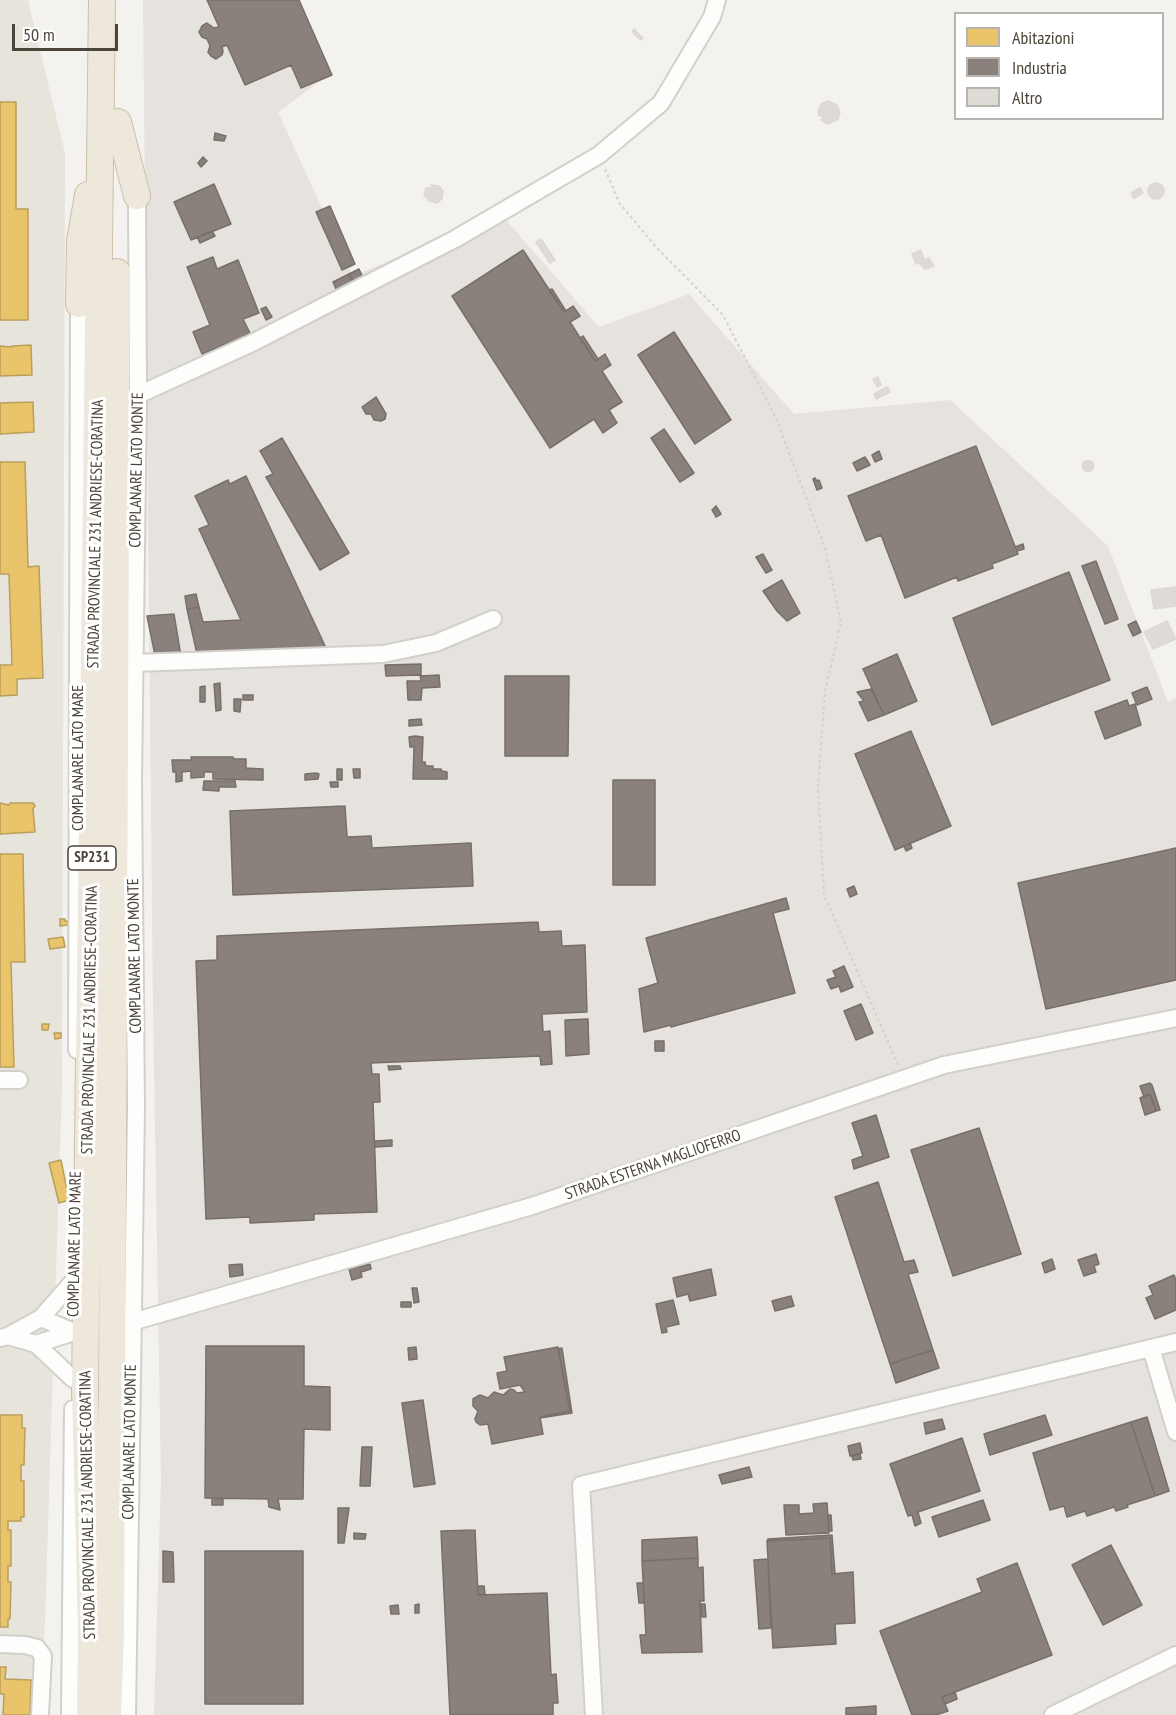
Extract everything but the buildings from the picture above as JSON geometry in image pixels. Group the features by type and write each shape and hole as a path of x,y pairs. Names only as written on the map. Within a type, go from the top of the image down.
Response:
{"highway":[{"name":"STRADA PROVINCIALE 231 ANDRIESE-CORATINA","path":"102,0 110,114 111,1608 108,1715"},
{"name":"STRADA PROVINCIALE 231 ANDRIESE-CORATINA","path":"90,1715 92,1633 85,1390 110,114 118,0"},
{"path":"110,114 137,196"},
{"path":"79,304 80,242 110,114"}],"street":[{"path":"138,396 252,343 455,239 599,154 661,104 712,18 717,0"},
{"name":"COMPLANARE LATO MONTE","path":"127,1715 136,1108 133,781 138,396 137,196"},
{"name":"COMPLANARE LATO MARE","path":"70,1715 75,1278 79,304"},
{"path":"135,663 383,654 436,643 493,618"},
{"name":"STRADA ESTERNA MAGLIOFERRO","path":"132,1322 532,1206 944,1065 1176,1018"},
{"path":"0,1080 19,1080"},
{"path":"4,1337 41,1318 75,1278"},
{"path":"41,1318 74,1332"},
{"path":"4,1337 36,1344 74,1332"},
{"path":"594,1715 581,1485 1176,1342"},
{"path":"36,1344 73,1379"},
{"path":"1151,1348 1176,1432"},
{"path":"0,1644 37,1648 43,1656 40,1715"},
{"path":"1053,1715 1176,1655"}],"path":[{"path":"599,154 620,204 657,248 723,315 776,418 825,548 841,623 825,691 818,786 824,895 904,1078"}],"shaded area":[{"path":"0,0 28,0 65,153 62,1087 42,1715 0,1715"},
{"path":"143,0 294,0 330,74 278,112 353,276 501,214 599,327 689,294 794,414 950,400 1108,546 1168,702 1176,698 1176,1715 154,1715 161,1480 153,1008"}]}
